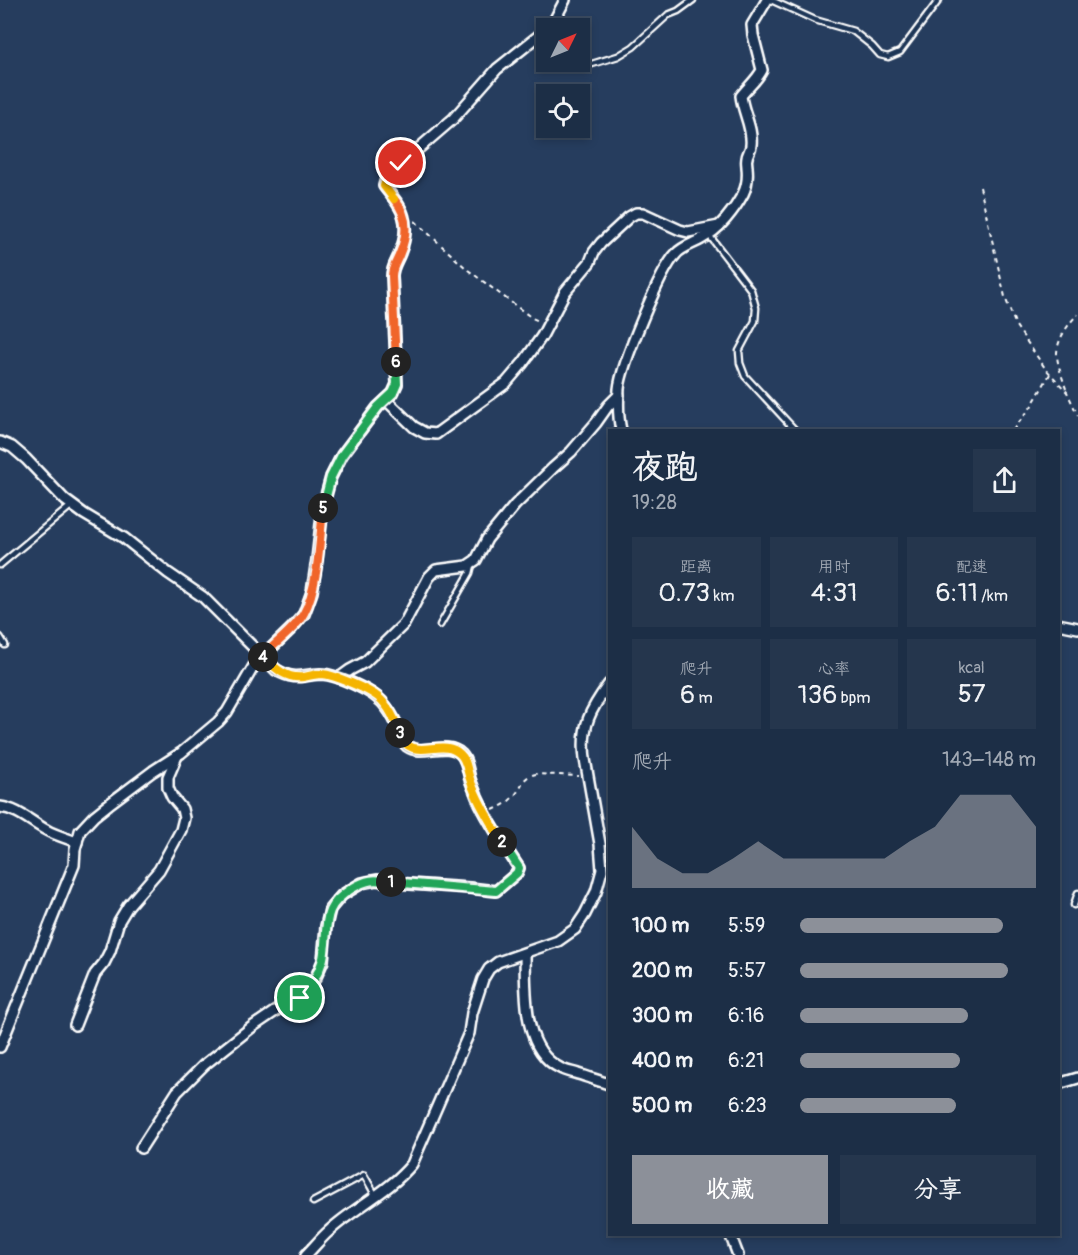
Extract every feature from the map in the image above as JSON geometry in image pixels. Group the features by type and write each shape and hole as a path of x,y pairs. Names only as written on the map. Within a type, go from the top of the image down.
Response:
{"street":[{"path":"556,18 566,0"},
{"path":"621,429 619,388 626,363 668,263 676,253 709,235 719,226 742,194 747,182 746,159 752,147 750,128 741,96 762,70 752,25 769,0"},
{"path":"0,1047 74,865 80,831 94,816 153,771 177,756 218,722 227,712 255,664 304,614 312,592 323,506 331,477 342,455 364,424 393,393 397,384 392,268 401,251 405,217 399,204 384,186 389,174 453,119 497,69 536,38"},
{"path":"386,400 414,427 425,433 436,434 506,383 549,325 565,292 590,262 594,252 629,217 636,213 643,213 680,231 688,232 719,226"},
{"path":"339,678 364,662 404,624 429,577 436,570 467,566 476,560 487,539 515,505 571,452 619,395"},
{"path":"0,442 12,447 26,459 65,500 124,538 203,597 276,670 288,676 300,678 322,674 339,678 378,697 388,709 398,726 402,739 408,746 417,749 441,748 454,750 461,754 478,798 519,868 517,873 496,891 377,880 362,882 342,895 330,909 323,961 308,989 300,998 283,1006 252,1027 204,1065 177,1092 141,1148"},
{"path":"1060,624 1078,628"},
{"path":"306,1255 329,1231 376,1196 412,1164 469,1033 472,1013 483,979 489,969 498,962 558,941 575,929 585,914 596,892 602,870 600,843 583,747 584,730 589,715 608,686"},
{"path":"75,1025 95,974 110,951 119,921 128,906 159,870 182,830 184,818 182,809 168,788 168,777 177,756"},
{"path":"0,807 18,812 52,833 77,842"},
{"path":"525,953 530,1028 540,1052 560,1069 608,1084"},
{"path":"1060,1083 1078,1078"},
{"path":"731,1236 738,1255"}],"lane":[{"path":"590,64 618,56 633,47 668,15 693,0"},
{"path":"769,0 815,20 853,31 872,45 880,55 888,57 900,52 939,0"},
{"path":"709,235 752,291 756,308 755,321 739,351 740,363 745,376 794,429"},
{"path":"0,565 72,505"},
{"path":"441,625 470,573 472,562"},
{"path":"0,637 5,645"},
{"path":"1074,906 1078,893"},
{"path":"313,1202 364,1175 376,1196"}],"path":[{"path":"980,187 1005,297 1016,326 1045,368 1067,392"},
{"path":"414,220 468,270 532,318 549,325"},
{"path":"1078,314 1059,342 1057,356 1067,392 1078,416"},
{"path":"1014,429 1031,407 1050,374"},
{"path":"486,813 513,798 529,776 536,774 588,777"}],"route":[{"path":"300,998 316,977 323,961 330,909 342,895 362,882 377,880 496,891 517,873 519,868 478,798 461,754 454,750 441,748 417,749 408,746 402,739 398,726 388,709 378,697 339,678 322,674 300,678 288,676 276,670 262,656 304,614 312,592 323,506 331,477 342,455 364,424 393,393 397,384 392,268 401,251 405,217 399,204 384,186 389,174 401,163"}]}
